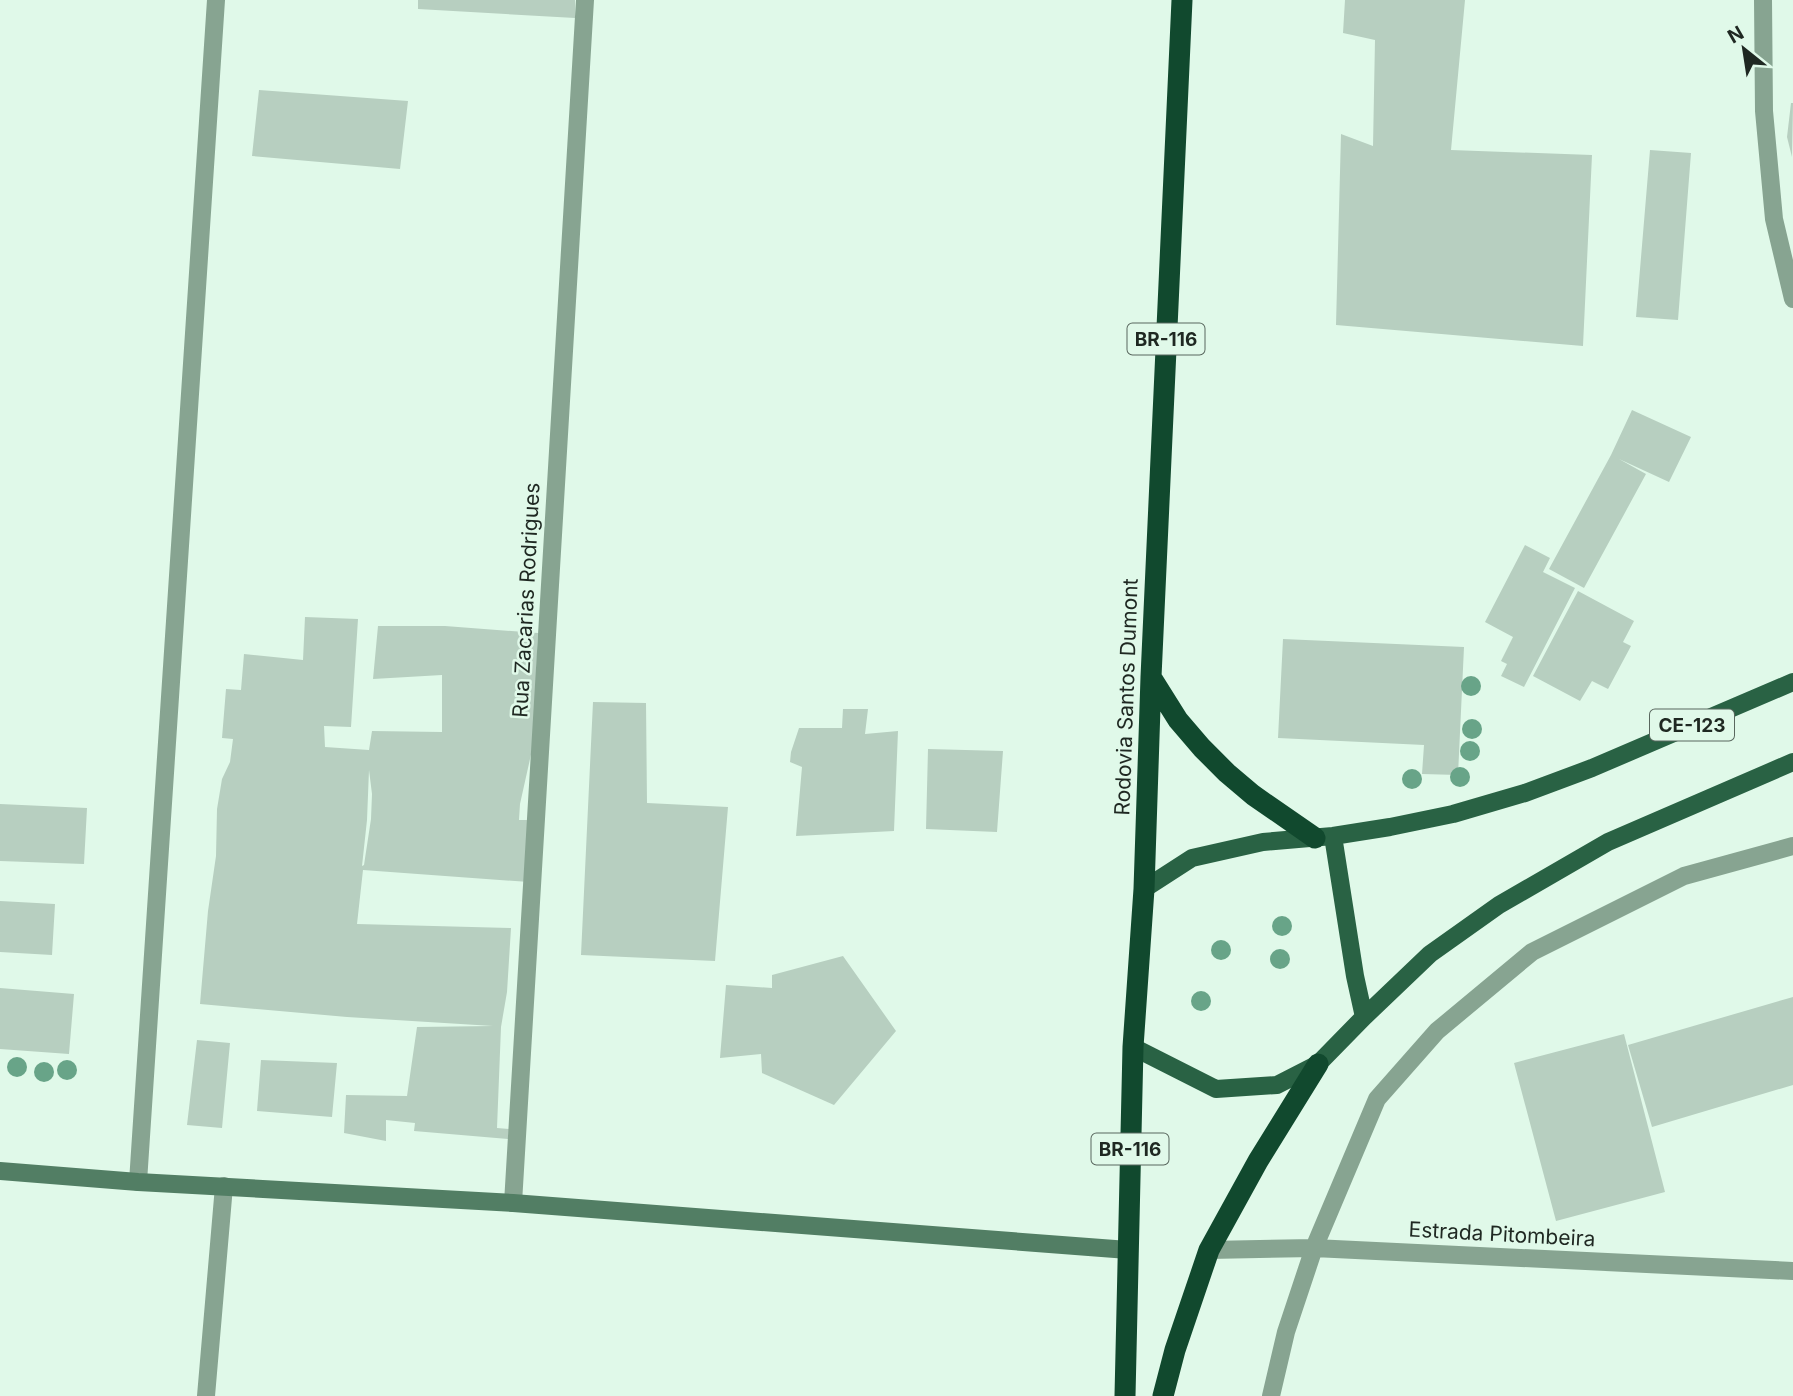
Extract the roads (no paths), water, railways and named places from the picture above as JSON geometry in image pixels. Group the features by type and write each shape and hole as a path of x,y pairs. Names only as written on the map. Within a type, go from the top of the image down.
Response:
{"highway":[{"name":"Rodovia Santos Dumont","path":"1125,1396 1133,1047 1144,889 1182,0"},
{"path":"1151,677 1178,720 1227,773 1253,795 1324,837"},
{"path":"1163,1396 1175,1350 1209,1250 1258,1161 1318,1064"}],"main road":[{"name":"CE-123","path":"1324,837 1453,814 1525,793 1592,768 1793,682"},
{"path":"1133,1047 1216,1089 1277,1085 1318,1064 1430,954 1499,905 1608,842 1793,762"},
{"path":"1144,889 1192,858 1262,842 1324,837 1364,1017"}],"street":[{"path":"138,1182 215,0"},
{"name":"Rua Zacarias Rodrigues","path":"513,1203 585,0"},
{"path":"1763,0 1764,111 1774,219 1793,299"},
{"path":"1270,1396 1286,1332 1314,1248 1377,1099 1437,1031 1532,952 1684,876 1793,846"},
{"path":"0,1171 138,1182 513,1203 1128,1250"},
{"path":"206,1396 224,1186"},
{"name":"Estrada Pitombeira","path":"1209,1250 1314,1248 1793,1270"}]}
